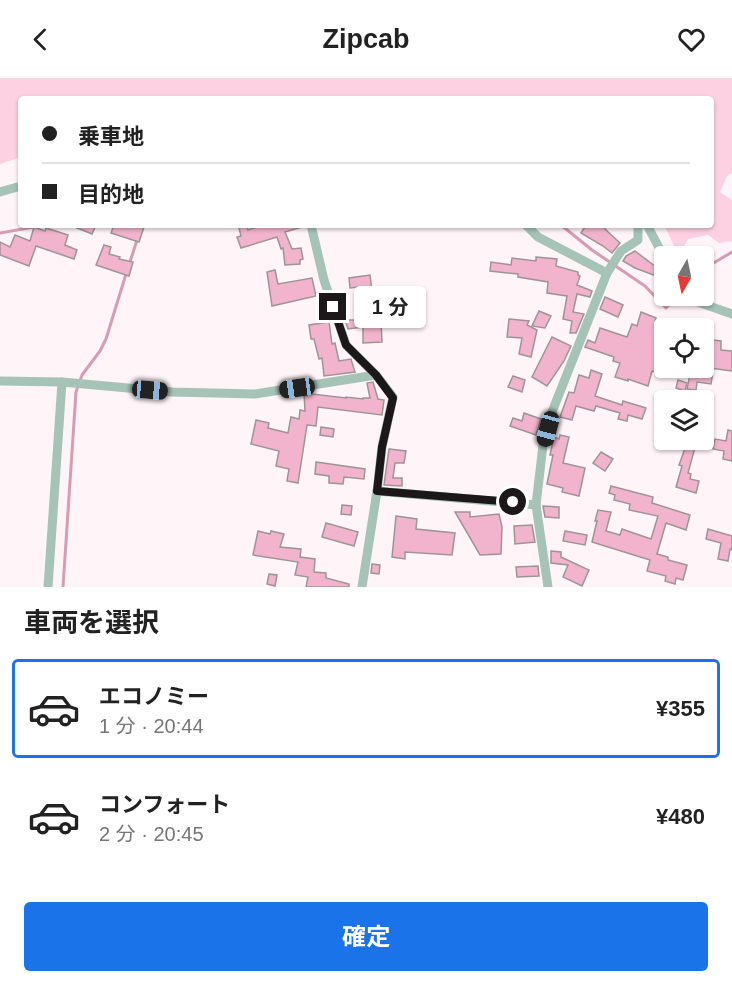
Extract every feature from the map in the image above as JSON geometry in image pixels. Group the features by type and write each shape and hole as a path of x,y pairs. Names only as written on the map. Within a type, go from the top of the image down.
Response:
{"street":[{"path":"0,192 18,187"},
{"path":"312,228 324,280 346,345 376,375 393,398 382,447 362,587"},
{"path":"529,228 538,237 607,273"},
{"path":"548,587 536,505 543,445 552,412 607,273 621,251 638,240 638,228"},
{"path":"649,228 658,246"},
{"path":"709,306 732,314"},
{"path":"0,381 62,382 172,392 255,394 376,375"},
{"path":"48,587 62,382"},
{"path":"377,491 536,505"}],"shaded area":[{"path":"0,78 732,78 732,173 727,176 720,192 732,200 732,241 719,243 708,235 688,239 684,246 674,246 665,228 714,228 714,96 18,96 18,158 0,164"}],"building":[{"path":"34,228 45,231 46,228 68,235 65,245 77,250 74,259 36,246 29,266 0,255 0,242 10,247 15,235 30,241"},
{"path":"77,228 95,228 92,234"},
{"path":"113,228 144,228 139,242 111,233"},
{"path":"239,228 248,228 248,230 299,228 285,232 292,249 301,248 303,259 300,260 300,264 285,265 283,248 281,249 277,237 241,248 237,237 241,236"},
{"path":"584,228 606,228 620,243 612,253 581,233"},
{"path":"104,245 111,247 109,254 133,262 129,276 96,265"},
{"path":"635,251 654,265 654,275 623,261 626,256"},
{"path":"536,257 557,259 556,266 578,272 580,276 577,285 592,291 590,297 577,294 573,312 584,314 576,333 570,333 572,321 563,319 567,296 547,293 548,282 518,277 518,274 490,271 491,262 511,265 512,258 536,261"},
{"path":"275,270 278,284 312,278 316,296 272,306 267,272"},
{"path":"370,275 372,291 369,291 373,305 363,307 358,287 350,288 349,278"},
{"path":"605,297 623,305 618,317 600,309"},
{"path":"539,311 551,316 545,328 532,326"},
{"path":"641,312 656,318 654,318 654,372 652,371 648,386 615,377 620,363 613,361 614,357 585,347 588,340 595,343 600,328 627,337 632,324 637,326"},
{"path":"509,319 529,321 527,325 537,330 531,357 519,354 522,338 507,337"},
{"path":"345,320 381,320 382,342 363,343 363,327 348,329"},
{"path":"329,322 332,344 335,343 339,361 351,359 355,372 324,376 322,358 319,359 314,339 311,339 309,325"},
{"path":"552,337 571,346 547,386 532,377"},
{"path":"714,340 721,341 721,350 732,351 732,371 714,369"},
{"path":"591,370 602,374 595,396 622,405 623,401 646,408 642,419 628,415 627,421 618,419 620,413 596,406 594,411 576,406 572,420 560,417 569,392 574,393 579,375 589,378"},
{"path":"513,376 525,380 522,392 508,387"},
{"path":"689,378 712,378 711,384 697,382 696,390 687,389"},
{"path":"678,380 687,383 685,390 676,388"},
{"path":"373,382 378,399 384,400 382,415 318,407 316,426 307,425 298,483 287,481 289,469 276,466 279,451 251,444 256,420 269,423 268,428 288,433 291,417 299,419 300,410 305,411 304,393 346,398 370,398 367,383"},
{"path":"524,413 541,419 536,435 510,426 513,418 522,421"},
{"path":"321,427 334,429 333,437 320,435"},
{"path":"728,430 732,431 732,461 723,459 724,451 714,449 715,439 726,441"},
{"path":"560,435 569,437 563,463 585,468 579,496 562,492 563,488 547,484 554,437 559,439"},
{"path":"389,449 406,451 404,463 395,463 393,478 402,478 402,486 384,485"},
{"path":"684,450 694,450 688,473 691,474 690,479 699,481 696,493 676,487 682,466 679,465"},
{"path":"601,452 613,459 605,471 593,463"},
{"path":"316,462 365,469 364,479 344,477 343,484 329,483 329,476 315,474"},
{"path":"611,486 653,497 652,503 690,515 686,530 666,523 657,554 668,557 668,560 687,565 683,580 676,578 675,584 665,581 666,576 647,571 650,560 592,542 598,510 611,512 606,531 620,535 622,529 651,539 658,516 629,510 630,504 614,500 615,495 609,493"},
{"path":"342,505 352,506 351,515 341,514"},
{"path":"543,506 559,507 559,518 545,517"},
{"path":"455,512 470,512 470,517 499,514 502,527 501,554 480,555"},
{"path":"396,516 417,519 416,529 455,533 452,555 405,552 405,559 392,557"},
{"path":"326,523 358,532 354,546 322,537"},
{"path":"532,525 535,542 515,544 514,526"},
{"path":"708,529 732,536 732,550 730,549 728,561 718,559 721,543 706,539"},
{"path":"258,531 284,534 280,547 301,549 300,557 315,559 314,572 326,573 326,578 349,584 349,587 306,587 308,577 295,575 298,562 253,555"},
{"path":"565,531 587,535 585,545 563,541"},
{"path":"551,551 561,552 561,557 589,570 582,586 563,577 568,565 551,563"},
{"path":"372,564 380,565 379,574 371,573"},
{"path":"538,566 539,576 517,577 516,567"},
{"path":"269,574 277,575 275,586 267,584"}],"waterway":[{"path":"0,233 28,228"},
{"path":"565,228 592,250 645,286 654,295"},
{"path":"129,265 137,240"},
{"path":"714,263 732,252"},
{"path":"63,587 76,392 82,375 106,339 126,274"},
{"path":"664,306 666,308 668,306"}],"route":[{"path":"333,307 346,345 376,375 393,398 382,447 377,491 513,502"}]}
